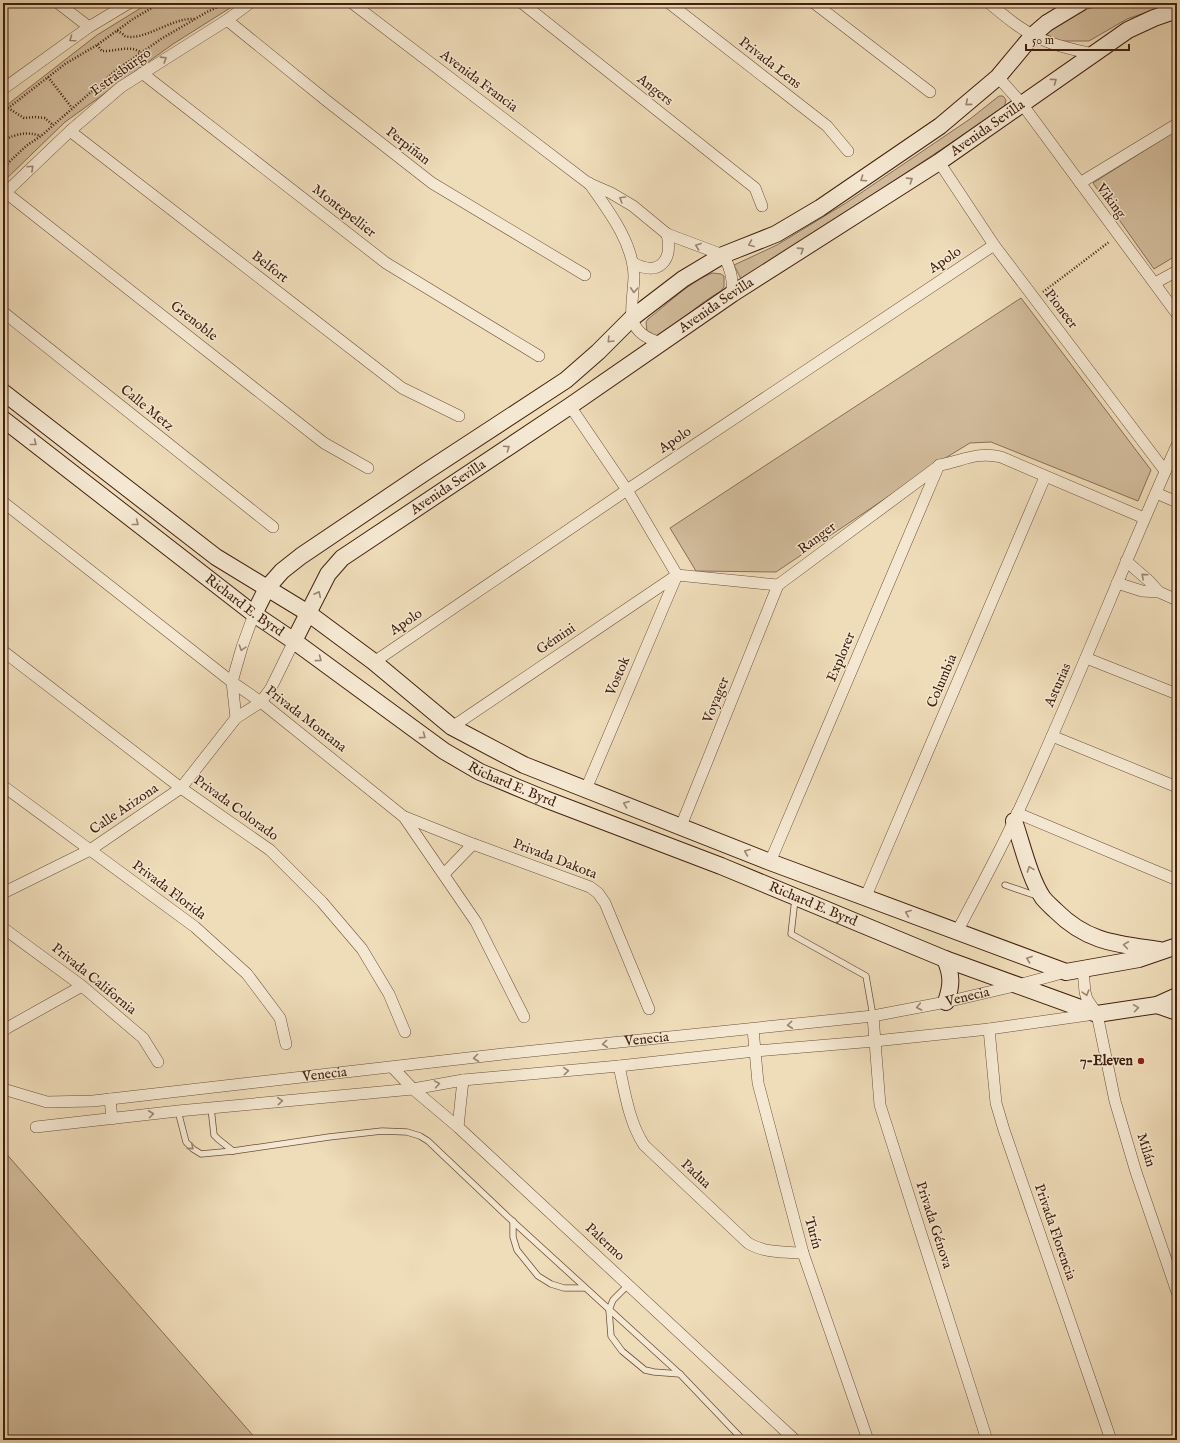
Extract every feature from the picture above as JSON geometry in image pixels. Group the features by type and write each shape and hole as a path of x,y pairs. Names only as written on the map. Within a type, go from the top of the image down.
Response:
{"street":[{"path":"58,3 89,27"},
{"path":"5,84 89,27 129,3"},
{"name":"Estrasburgo","path":"4,193 70,131 121,87 227,20 250,3"},
{"name":"Avenida Francia","path":"352,3 588,183 611,193 633,206 667,234 723,255"},
{"name":"Angers","path":"522,3 755,188 762,206"},
{"name":"Privada Lens","path":"669,3 827,126 848,151"},
{"path":"814,3 930,92"},
{"path":"989,3 1008,19 1033,35 1064,48 1093,54"},
{"name":"Avenida Sevilla","path":"254,614 267,588 282,571 301,556 434,466 566,380 598,352 632,318 683,279 723,255 776,234 820,208 940,126 998,77 1033,35 1047,23 1080,3"},
{"name":"Avenida Sevilla","path":"294,641 328,574 342,558 570,406 732,294 939,162 1128,30 1154,18 1177,10"},
{"name":"Perpiñan","path":"227,20 432,183 585,275"},
{"name":"Montepellier","path":"142,73 386,263 539,356"},
{"name":"Viking","path":"998,77 1022,104 1177,314"},
{"path":"1080,183 1177,124"},
{"name":"Belfort","path":"70,131 402,388 459,416"},
{"name":"Pioneer","path":"939,162 994,245 1165,471"},
{"name":"Avenida Francia","path":"588,183 614,218 633,263 634,291 632,318"},
{"name":"Grenoble","path":"4,193 324,443 368,468"},
{"path":"633,263 641,267 648,268 656,267 662,264 667,258 669,251 667,234"},
{"name":"Apolo","path":"374,662 627,490 994,245"},
{"path":"723,255 732,276 732,294"},
{"path":"1155,283 1177,271"},
{"name":"Calle Metz","path":"3,312 273,527"},
{"path":"632,318 637,329 643,335 651,340 662,343"},
{"name":"Richard E. Byrd","path":"3,392 216,557 308,613 374,662 452,727 524,765 770,862 866,896 1066,972"},
{"path":"570,406 627,490 677,575 778,585"},
{"name":"Richard E. Byrd","path":"3,419 254,614 294,641 444,751 480,772 545,799 721,866 945,959 1097,1014"},
{"name":"Asturias","path":"958,932 1016,817 1086,658 1144,518 1177,445"},
{"name":"Ranger","path":"778,585 940,465 978,455 992,455 1001,457 1144,518"},
{"name":"Explorer","path":"770,862 940,465"},
{"name":"Columbia","path":"866,896 1045,477"},
{"path":"1156,493 1177,502"},
{"name":"Privada Montana","path":"3,502 232,682 261,702 404,817 476,922 524,1017"},
{"path":"1126,561 1159,592"},
{"name":"Gémini","path":"452,727 677,575"},
{"name":"Vostok","path":"586,789 677,575"},
{"path":"1117,583 1142,591 1159,592 1177,600"},
{"name":"Voyager","path":"681,826 778,585"},
{"path":"236,718 232,682 242,647 254,614"},
{"name":"Calle Arizona","path":"3,893 90,850 181,788 236,718 261,702 271,688 294,641"},
{"name":"Privada Colorado","path":"3,651 181,788 270,850 322,902 362,949 389,994 405,1032"},
{"path":"1086,658 1177,694"},
{"path":"1052,736 1177,786"},
{"name":"Privada Florida","path":"3,786 195,927 247,974 280,1018 286,1044"},
{"name":"Privada Dakota","path":"404,817 590,887 598,893 605,903 649,1009"},
{"path":"1016,817 1177,880"},
{"path":"1016,817 1034,880 1043,898 1066,921 1088,934 1112,943 1171,948"},
{"path":"444,874 473,844"},
{"name":"Privada California","path":"3,928 82,986 143,1038 158,1062"},
{"name":"Venecia","path":"3,1089 47,1102 110,1099 393,1068 503,1054 873,1016 946,1002 1066,972 1139,959 1171,948"},
{"path":"945,959 950,971 951,982 946,1002"},
{"name":"Milán","path":"1083,970 1085,992 1097,1014 1115,1101 1136,1172 1177,1292"},
{"path":"3,1031 82,986"},
{"name":"Venecia","path":"36,1127 178,1111 413,1088 463,1080 989,1029 1157,1005 1177,996"},
{"path":"1157,1005 1177,1012"},
{"name":"Privada Génova","path":"873,1016 880,1105 987,1440"},
{"name":"Turín","path":"753,1029 758,1083 803,1253 868,1440"},
{"name":"Privada Florencia","path":"989,1029 996,1103 1004,1130 1111,1440"},
{"name":"Padua","path":"619,1066 637,1135 644,1145 748,1243 768,1251 803,1253"},
{"name":"Palermo","path":"393,1068 795,1440"},
{"path":"458,1127 463,1080"},
{"path":"110,1099 112,1119"}],"lane":[{"path":"1005,885 1043,898"},
{"path":"796,897 791,934 866,976 873,1016"},
{"path":"211,1108 214,1135 234,1151"},
{"path":"178,1111 186,1142 201,1154 382,1131 408,1132 428,1140 584,1288 680,1374 736,1437 743,1440"},
{"path":"512,1221 513,1237 517,1250 538,1276 551,1284 564,1288 584,1288"},
{"path":"628,1284 613,1300 609,1310 611,1336 626,1355 645,1370 680,1374"}],"path":[{"path":"3,112 65,64 97,45 160,3"},
{"path":"117,31 126,36 137,36 176,21 195,19"},
{"path":"97,45 102,51 110,52 130,48 137,49 141,53"},
{"path":"48,77 72,108"},
{"path":"8,108 24,118 45,118 54,125"},
{"path":"3,140 17,134 29,132 41,136"},
{"path":"1034,299 1118,235"}],"shaded area":[{"path":"149,3 238,3 173,44 65,122 3,182 3,108 97,35"},
{"path":"1114,3 1173,3 1127,19 1089,41 1059,41 1044,33 1087,9"},
{"path":"999,96 1003,96 1006,100 1004,108 742,281 734,265 777,245 846,203 970,119"},
{"path":"1177,130 1177,255 1154,269 1093,183"},
{"path":"713,273 724,276 724,287 721,291 658,337 647,332 646,322 648,319 679,293 705,276"},
{"path":"1021,298 1151,470 1138,501 991,442 970,443 776,572 696,571 670,528"},
{"path":"3,1150 257,1440 3,1440"}],"place":[{"name":"7-Eleven","path":"1141,1061"}]}
